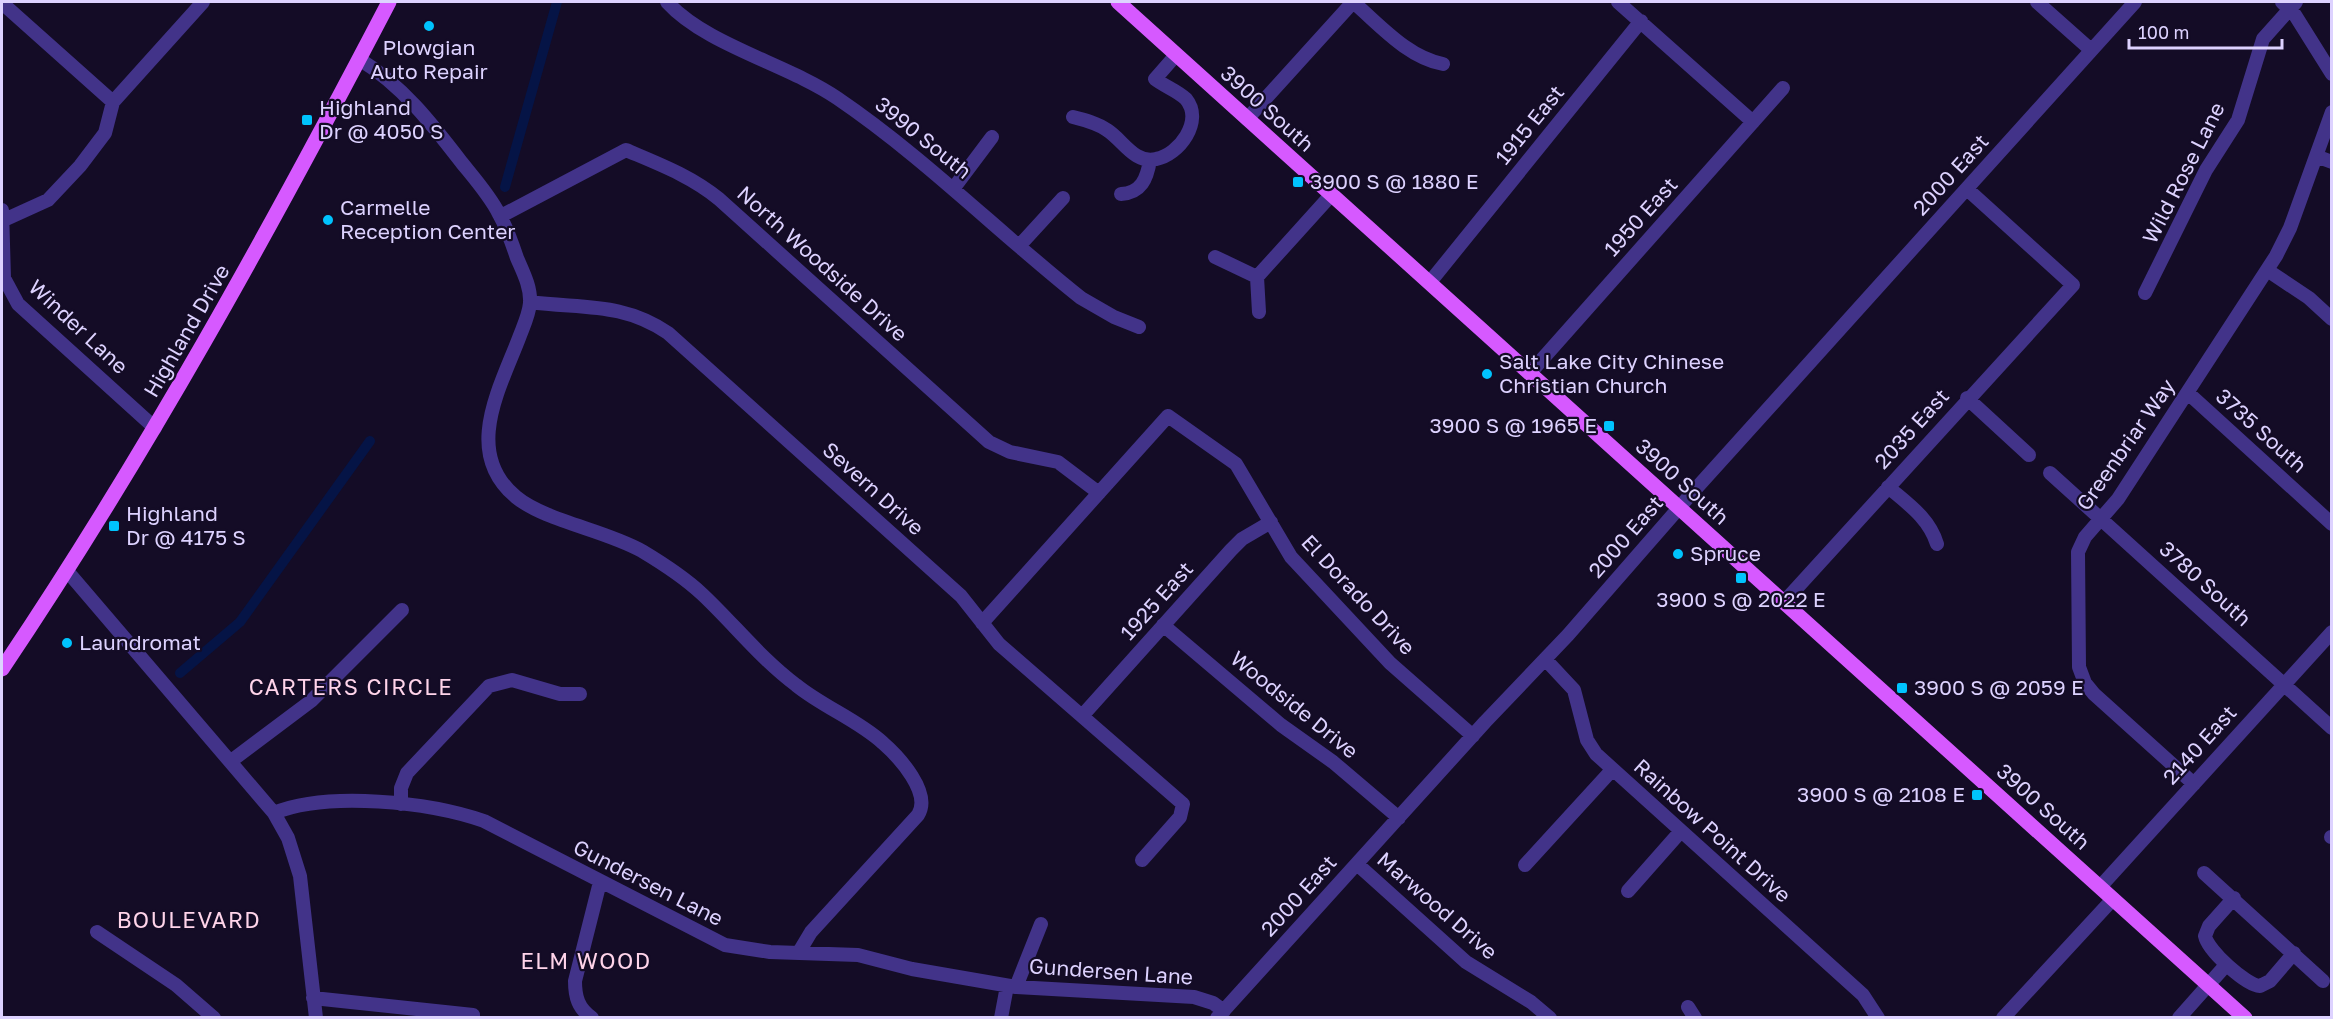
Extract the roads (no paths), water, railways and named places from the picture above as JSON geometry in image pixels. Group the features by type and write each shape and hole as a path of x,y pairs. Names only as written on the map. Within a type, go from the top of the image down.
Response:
{"main road":[{"name":"Highland Drive","path":"2,669 68,572 155,428 213,328 389,2"},
{"name":"3900 South","path":"1124,4 1176,55 2245,1017"}],"street":[{"path":"3,278 2,215 48,200 80,166 105,133 113,102 203,2"},
{"name":"3990 South","path":"667,2 705,32 785,69 838,98 953,189 1092,305 1139,327"},
{"path":"1247,119 1353,2 1413,54 1428,61 1443,64"},
{"path":"1618,2 1753,122"},
{"path":"2037,2 2091,50"},
{"name":"2000 East","path":"1220,1014 1545,659 1679,507 2135,2"},
{"path":"2289,4 2331,74"},
{"name":"Wild Rose Lane","path":"2145,292 2206,170 2238,120 2263,39 2289,4"},
{"path":"9,5 113,102"},
{"name":"1915 East","path":"1430,282 1641,21"},
{"path":"1073,117 1102,127 1134,155 1150,160 1171,152 1192,125 1193,115 1185,99 1155,79 1176,55"},
{"path":"359,59 380,73 421,110 501,216 528,284 530,302 528,314 488,420 488,450 494,468 503,483 517,498 532,507 607,534 640,550 692,586 766,661 796,686 884,744 916,784 921,806 918,814 812,932 799,952"},
{"name":"1950 East","path":"1530,373 1783,88"},
{"name":"Greenbriar Way","path":"2194,784 2094,694 2082,677 2079,667 2078,558 2082,541 2118,499 2267,270 2290,228 2331,112"},
{"path":"953,189 992,137"},
{"name":"North Woodside Drive","path":"501,216 626,150 675,171 699,183 719,199 989,442 1010,452 1058,462 1099,493"},
{"path":"2316,156 2331,162"},
{"path":"1121,194 1133,192 1143,184 1150,160"},
{"name":"2035 East","path":"1784,602 2073,285 1967,189"},
{"path":"1258,312 1257,277 1332,194"},
{"path":"1019,246 1063,198"},
{"path":"1215,256 1257,277"},
{"path":"2267,270 2309,298 2331,319"},
{"name":"Winder Lane","path":"3,278 18,304 155,428"},
{"name":"Severn Drive","path":"530,302 618,310 637,315 668,333 961,596 999,644 1185,807 1180,817 1142,860"},
{"name":"3735 South","path":"2188,393 2331,524"},
{"path":"1968,398 2029,455"},
{"name":"El Dorado Drive","path":"982,623 1168,416 1236,464 1291,557 1390,663 1473,736"},
{"name":"3780 South","path":"2050,473 2331,728"},
{"path":"1888,486 1926,520 1933,530 1937,544"},
{"name":"1925 East","path":"1082,716 1242,539 1271,522"},
{"path":"68,572 231,761 274,813 288,838 300,876 316,1017"},
{"path":"231,761 288,722 402,610"},
{"name":"Woodside Drive","path":"1163,625 1281,725 1333,762 1399,818"},
{"name":"2140 East","path":"2100,887 2331,632"},
{"name":"Rainbow Point Drive","path":"1545,659 1574,690 1587,740 1612,770 1863,995 1878,1017"},
{"path":"401,804 401,789 407,773 489,686 512,680 560,694 580,694"},
{"path":"1525,865 1612,770"},
{"name":"Gundersen Lane","path":"274,813 308,802 401,804 454,811 484,821 725,945 770,952 858,955 912,969 1011,987 1194,997 1213,1003 1220,1014"},
{"path":"1628,891 1681,831"},
{"name":"Marwood Drive","path":"1357,864 1473,968 1531,1002 1550,1017"},
{"path":"2204,873 2323,981"},
{"path":"592,1017 581,1008 575,996 575,981 600,882"},
{"path":"2234,898 2209,926 2205,936 2207,944 2226,965 2251,984 2260,987 2270,981 2294,953"},
{"path":"2003,1017 2113,899"},
{"path":"1001,1017 1011,987 1041,924"},
{"path":"97,932 176,985 214,1017"},
{"path":"2179,1017 2226,965"},
{"path":"313,998 473,1015"}],"waterway":[{"path":"505,187 557,2"},
{"path":"180,673 240,622 370,441"}],"place":[{"name":"Plowgian Auto Repair","path":"429,26"},
{"name":"Highland Dr @ 4050 S","path":"307,120"},
{"name":"3900 S @ 1880 E","path":"1298,182"},
{"name":"Carmelle Reception Center","path":"328,220"},
{"name":"Salt Lake City Chinese Christian Church","path":"1487,374"},
{"name":"3900 S @ 1965 E","path":"1609,426"},
{"name":"Highland Dr @ 4175 S","path":"114,526"},
{"name":"Spruce","path":"1678,554"},
{"name":"3900 S @ 2022 E","path":"1741,578"},
{"name":"Laundromat","path":"67,643"},
{"name":"3900 S @ 2059 E","path":"1902,688"},
{"name":"3900 S @ 2108 E","path":"1977,795"}],"district":[{"name":"CARTERS CIRCLE","path":"351,687"},
{"name":"BOULEVARD","path":"189,920"},
{"name":"ELM WOOD","path":"586,961"}]}
